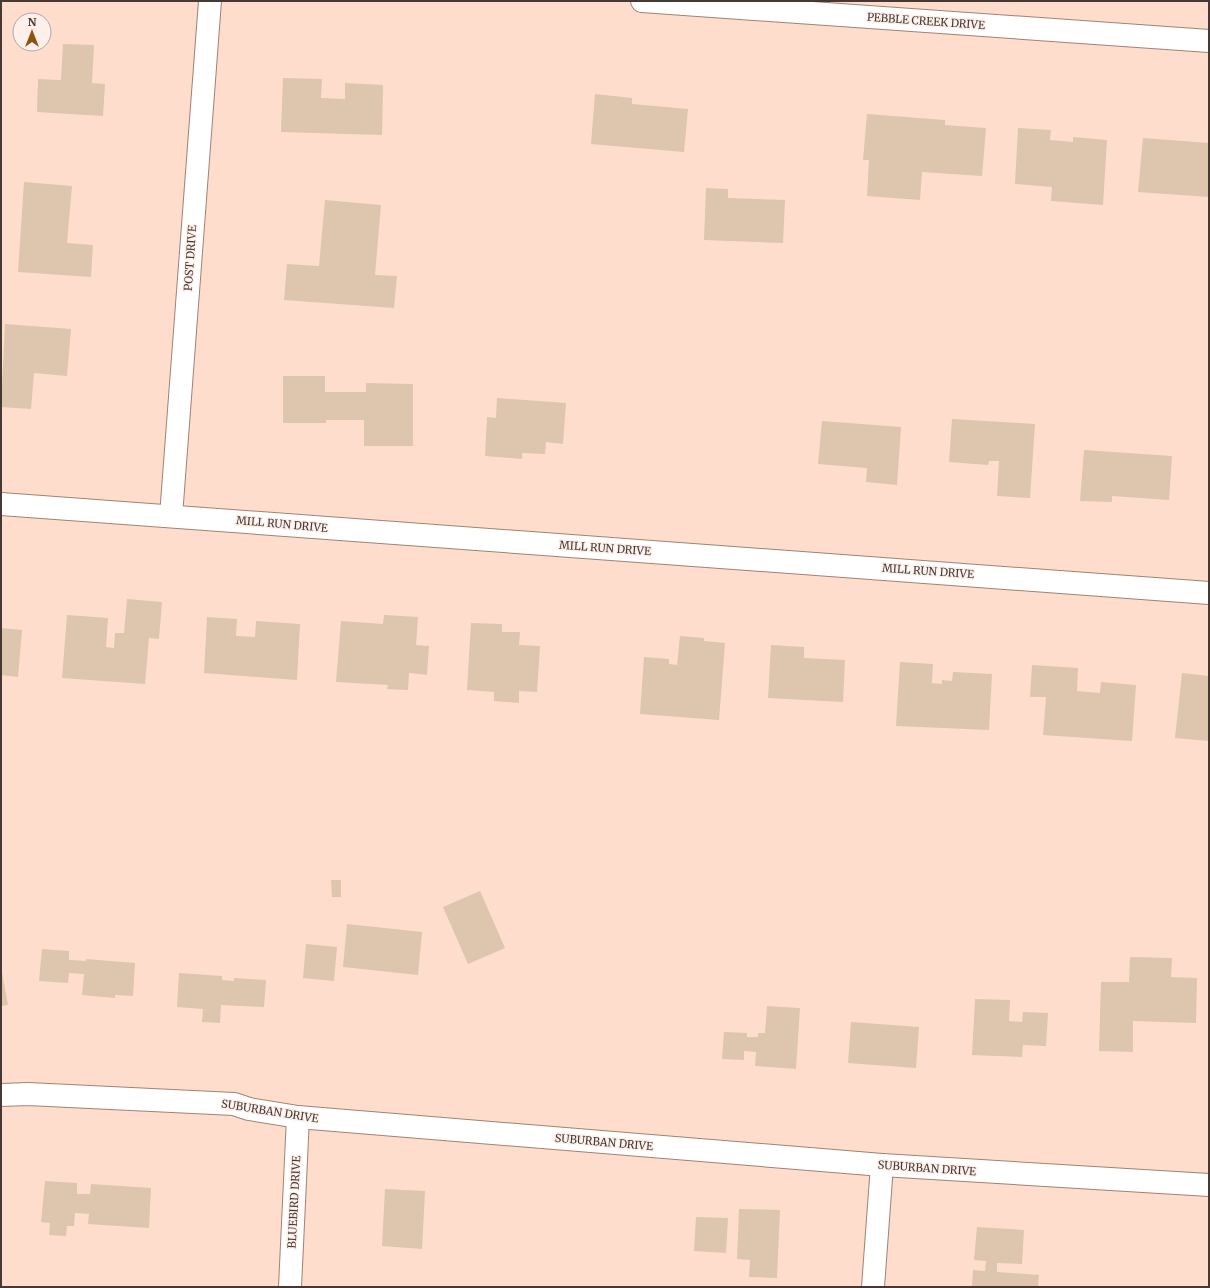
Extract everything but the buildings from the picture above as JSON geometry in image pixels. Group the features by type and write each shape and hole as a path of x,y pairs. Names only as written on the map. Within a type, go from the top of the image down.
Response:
{"street":[{"name":"POST DRIVE","path":"171,516 210,1"},
{"name":"PEBBLE CREEK DRIVE","path":"642,1 1209,41"},
{"name":"MILL RUN DRIVE","path":"1,504 1209,593"},
{"name":"SUBURBAN DRIVE","path":"1,1095 28,1094 234,1104 249,1109 298,1117 882,1165 1209,1186"},
{"name":"BLUEBIRD DRIVE","path":"290,1287 298,1117"},
{"path":"873,1287 882,1165"}]}
